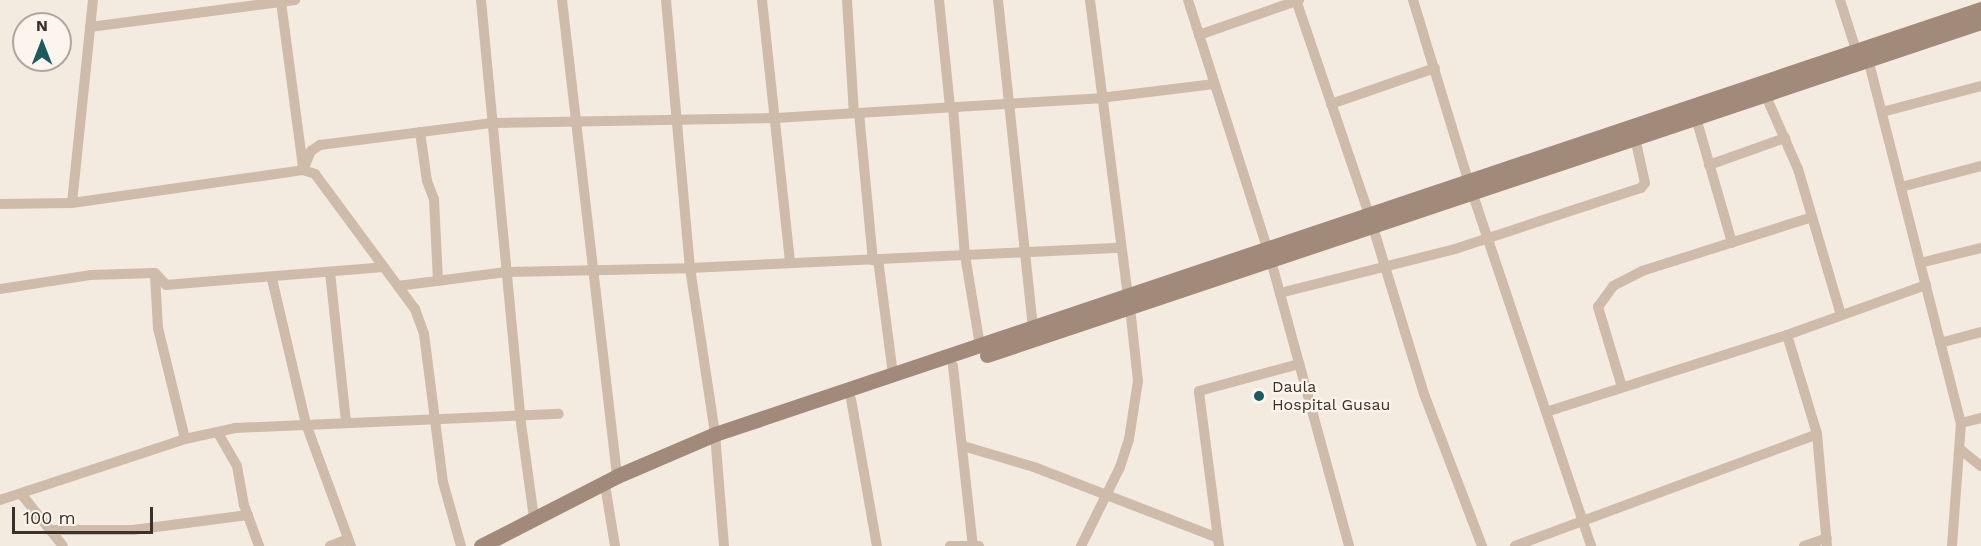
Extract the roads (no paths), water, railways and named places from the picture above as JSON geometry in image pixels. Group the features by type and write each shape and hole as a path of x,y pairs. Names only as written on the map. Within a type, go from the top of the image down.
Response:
{"street":[{"path":"72,203 93,0"},
{"path":"90,27 231,4 295,0"},
{"path":"481,0 520,416 534,518"},
{"path":"562,0 617,476"},
{"path":"666,0 690,268 715,438 724,546"},
{"path":"762,0 790,263"},
{"path":"847,0 857,113 875,259 893,375"},
{"path":"939,0 952,107 965,255 980,346"},
{"path":"998,0 1010,103 1023,253 1033,328"},
{"path":"1081,546 1120,467 1136,406 1138,381 1100,98 1090,0"},
{"path":"1188,0 1268,252 1349,546"},
{"path":"1199,35 1297,0 1386,266 1424,394 1482,546"},
{"path":"1413,0 1471,188 1591,546"},
{"path":"1840,0 1882,112 1961,423 1961,450 1952,546"},
{"path":"281,2 303,171"},
{"path":"500,546 715,438 851,399 953,366 1268,252 1696,118 1766,94 1981,9"},
{"path":"1471,188 1862,56 1981,22"},
{"path":"1331,104 1435,68"},
{"path":"303,171 311,151 320,145 491,123 776,118 1100,98 1214,84"},
{"path":"1882,112 1981,86"},
{"path":"1766,94 1785,138 1812,217 1841,315"},
{"path":"1696,118 1732,243"},
{"path":"420,132 427,181 434,199 438,281"},
{"path":"1280,293 1488,239 1641,188 1645,183 1635,138"},
{"path":"1708,165 1785,138"},
{"path":"1901,187 1981,166"},
{"path":"0,204 72,203 303,171 315,174 415,309 424,334 443,482 461,546"},
{"path":"1622,387 1598,307 1613,286 1642,271 1812,217"},
{"path":"398,286 506,272 690,268 1121,248"},
{"path":"1920,263 1981,248"},
{"path":"0,289 90,275 155,273 166,285 272,279 383,267"},
{"path":"330,272 346,422"},
{"path":"155,273 158,328 184,439"},
{"path":"272,279 306,424 350,542 330,546"},
{"path":"1546,412 1787,335 1926,285"},
{"path":"481,546 617,476 715,438 1033,328 1129,301"},
{"path":"1940,343 1981,332"},
{"path":"1787,335 1817,434 1827,542 1804,546"},
{"path":"963,446 1034,467 1219,542 1199,391 1299,364"},
{"path":"950,546 975,545 953,366"},
{"path":"851,399 877,546"},
{"path":"0,500 21,495 184,439 243,427 558,414"},
{"path":"1961,423 1981,418"},
{"path":"218,433 237,466 248,515 259,546"},
{"path":"1515,546 1583,523 1817,434"},
{"path":"1961,450 1981,465"},
{"path":"606,491 615,546"},
{"path":"21,495 63,546"},
{"path":"50,530 133,530 248,515"}],"place":[{"name":"Daula Hospital Gusau","path":"1259,396"}]}
